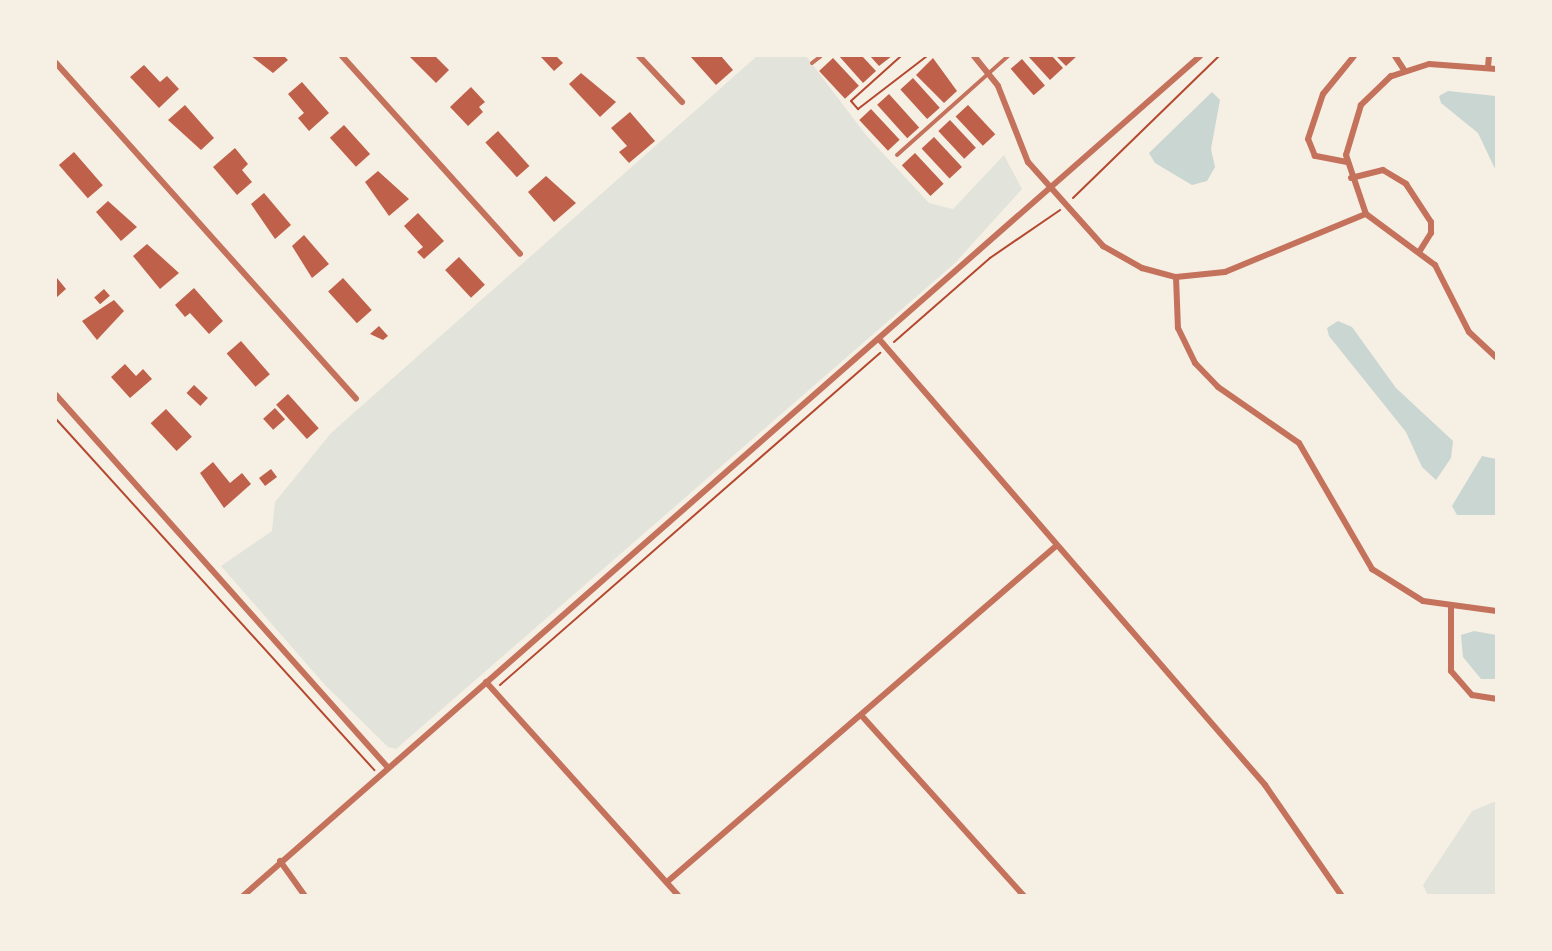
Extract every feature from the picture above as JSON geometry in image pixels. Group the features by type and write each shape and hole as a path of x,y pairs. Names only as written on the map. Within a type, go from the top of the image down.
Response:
{"street":[{"path":"342,56 519,254"},
{"path":"639,56 682,102"},
{"path":"974,56 998,86 1016,142 1050,188 1111,252 1142,268 1176,277 1225,272 1366,214"},
{"path":"243,896 387,767 1200,56"},
{"path":"1347,162 1319,158 1308,139 1323,94 1354,56"},
{"path":"1395,56 1404,70"},
{"path":"1488,67 1489,56"},
{"path":"56,63 356,398"},
{"path":"1497,69 1438,64 1404,70 1381,83 1361,105 1350,129 1347,162 1366,214 1419,252 1443,276 1474,338 1497,357"},
{"path":"1351,178 1383,170 1406,184 1431,222 1431,233 1419,252"},
{"path":"1176,277 1178,328 1202,372 1299,443 1378,575 1408,595 1451,607 1497,611"},
{"path":"879,339 1265,785 1341,896"},
{"path":"56,395 387,767"},
{"path":"667,882 1056,546"},
{"path":"1451,607 1451,671 1473,695 1497,699"},
{"path":"486,682 679,896"},
{"path":"861,714 1024,896"},
{"path":"280,861 305,896"}],"lane":[{"path":"812,63 821,56"},
{"path":"897,155 1008,56"}],"path":[{"path":"901,56 851,101 858,110 927,56"},
{"path":"1077,194 1219,56"},
{"path":"493,690 990,258 1056,214"},
{"path":"56,419 372,768"}],"shaded area":[{"path":"757,56 806,56 866,135 929,203 953,209 1004,155 1022,189 955,263 396,749 388,747 325,685 221,566 272,531 275,502 331,433"},
{"path":"1448,91 1496,96 1496,171 1478,133 1441,103 1439,96"},
{"path":"1212,92 1220,100 1211,149 1215,167 1207,181 1192,185 1155,163 1149,153"},
{"path":"1338,321 1352,327 1396,388 1453,441 1451,458 1436,480 1422,467 1406,432 1329,336 1327,328"},
{"path":"1482,456 1496,459 1496,515 1457,515 1452,506"},
{"path":"1474,631 1496,635 1496,679 1481,679 1463,657 1461,635"},
{"path":"1496,801 1496,895 1428,895 1423,885 1472,811"}],"building":[{"path":"251,56 284,56 288,60 273,73"},
{"path":"409,56 435,56 449,70 436,83"},
{"path":"540,56 556,56 563,63 554,71"},
{"path":"690,56 721,56 733,70 716,85"},
{"path":"839,56 862,56 876,71 863,83"},
{"path":"870,56 892,56 879,66"},
{"path":"1028,56 1052,56 1063,68 1050,80"},
{"path":"1056,56 1077,56 1066,66"},
{"path":"833,58 859,86 845,99 819,71"},
{"path":"933,58 957,91 944,103 916,75"},
{"path":"1022,59 1045,85 1034,95 1011,69"},
{"path":"144,65 160,82 167,76 179,89 159,108 130,77"},
{"path":"581,73 616,102 600,117 569,84"},
{"path":"913,78 940,108 927,119 900,89"},
{"path":"302,82 329,113 309,131 298,118 304,113 288,94"},
{"path":"471,87 485,102 479,107 483,112 468,126 450,107"},
{"path":"889,94 919,127 907,138 877,105"},
{"path":"185,105 214,138 201,150 168,120"},
{"path":"968,105 995,134 983,146 956,117"},
{"path":"871,109 900,140 888,151 859,120"},
{"path":"630,112 655,141 629,163 619,152 627,146 611,128"},
{"path":"950,120 976,148 964,159 938,131"},
{"path":"344,125 370,154 356,167 330,138"},
{"path":"498,131 529,166 517,177 485,142"},
{"path":"934,137 962,167 950,179 922,149"},
{"path":"235,148 248,164 242,170 252,182 237,195 213,167"},
{"path":"74,152 103,185 88,198 59,165"},
{"path":"915,153 944,184 930,196 902,165"},
{"path":"378,171 409,199 389,216 365,182"},
{"path":"546,176 576,203 554,222 528,192"},
{"path":"264,193 291,225 275,239 251,204"},
{"path":"108,201 137,227 121,241 96,212"},
{"path":"418,213 444,241 424,259 417,252 423,247 404,226"},
{"path":"304,235 329,264 312,278 292,246"},
{"path":"147,244 179,273 160,289 133,256"},
{"path":"459,257 485,285 471,298 445,270"},
{"path":"343,278 372,310 357,323 328,291"},
{"path":"56,279 66,289 56,298"},
{"path":"194,288 223,321 209,334 190,313 185,317 175,305"},
{"path":"104,289 110,296 100,304 94,298"},
{"path":"114,300 124,311 97,340 82,321"},
{"path":"379,326 388,336 383,340 370,334"},
{"path":"241,341 270,374 256,387 227,353"},
{"path":"125,364 136,376 143,369 152,379 130,398 111,377"},
{"path":"194,385 208,398 200,406 186,393"},
{"path":"288,394 319,428 307,439 276,405"},
{"path":"275,408 285,419 273,430 263,419"},
{"path":"166,409 192,437 177,451 151,423"},
{"path":"213,462 230,483 242,473 251,484 224,508 200,473"},
{"path":"271,469 277,477 265,486 259,478"}]}
